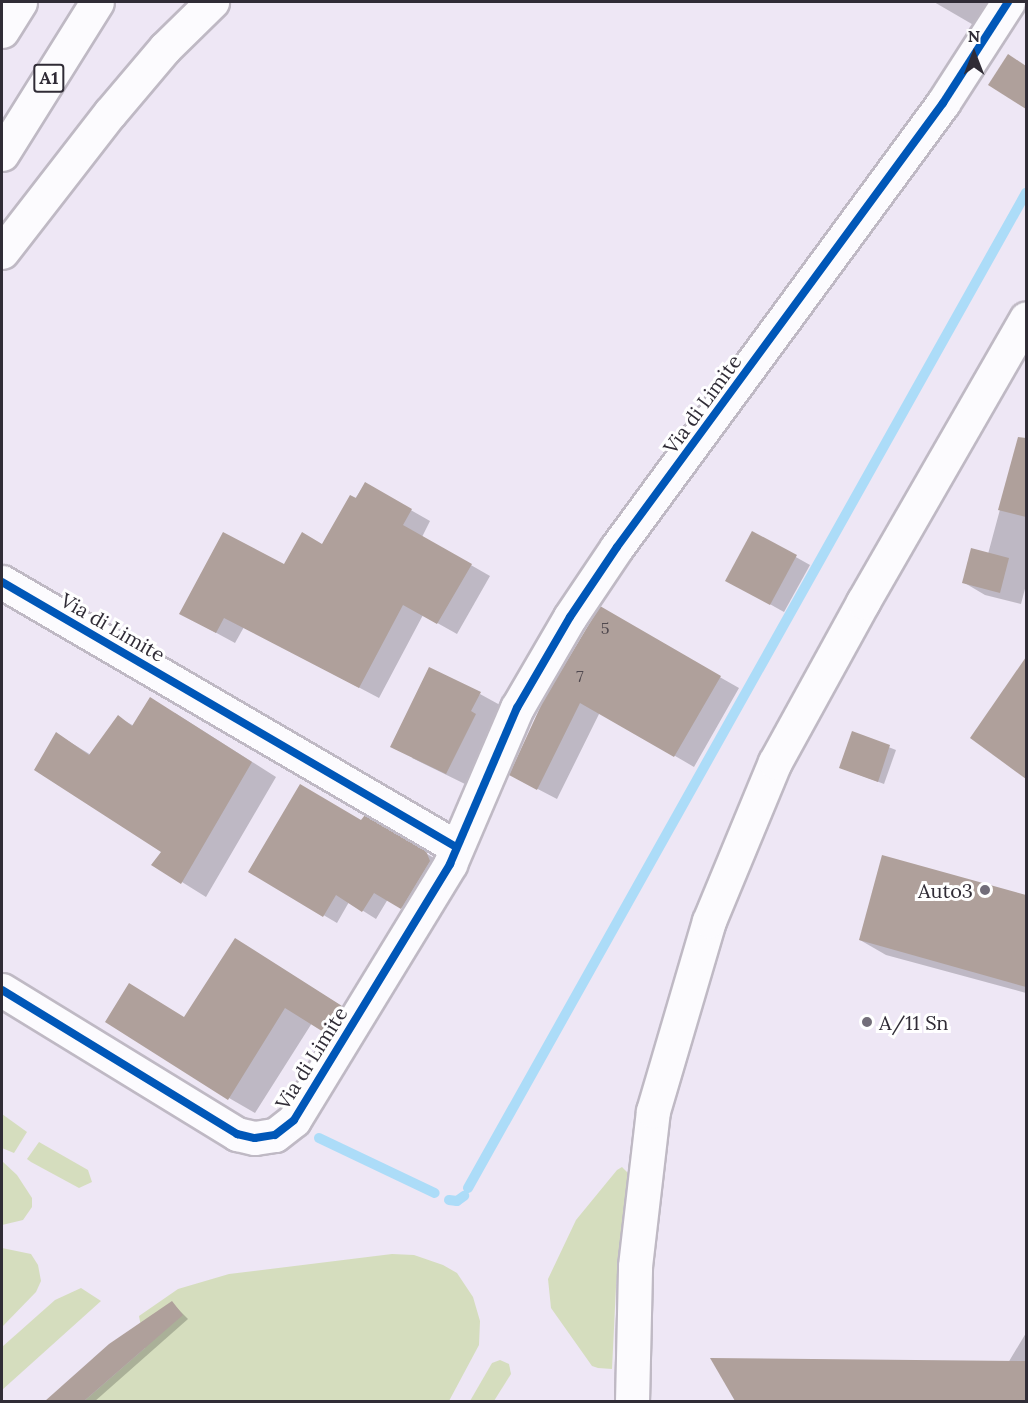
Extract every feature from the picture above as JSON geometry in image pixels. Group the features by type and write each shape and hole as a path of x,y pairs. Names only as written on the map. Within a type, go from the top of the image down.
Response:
{"main road":[{"path":"2,31 20,2"},
{"name":"A1","path":"2,154 97,2"},
{"path":"2,252 110,113 165,48 212,2"},
{"name":"Via di Limite","path":"2,990 237,1134 255,1138 275,1135 294,1120 450,864 517,708 570,617 617,547 943,103 1008,2"},
{"path":"632,1401 635,1266 653,1111 709,921 775,762 863,602 1026,318"},
{"name":"Via di Limite","path":"2,582 456,847"}],"green space":[{"path":"2,1114 27,1132 14,1153 2,1148"},
{"path":"39,1142 88,1170 92,1182 79,1188 27,1159"},
{"path":"2,1161 17,1175 32,1198 32,1207 23,1220 2,1225"},
{"path":"622,1167 628,1173 616,1287 612,1369 598,1368 592,1366 551,1308 548,1279 576,1220 617,1170"},
{"path":"2,1248 31,1254 38,1265 41,1281 36,1292 2,1327"},
{"path":"392,1254 414,1255 443,1265 457,1273 473,1297 480,1321 479,1345 449,1401 83,1402 145,1348 139,1316 178,1289 229,1274"},
{"path":"81,1288 101,1301 2,1390 2,1347 55,1300"},
{"path":"500,1360 509,1364 511,1374 494,1401 470,1401 492,1363"}],"building":[{"path":"1008,54 1026,66 1026,109 988,85"},
{"path":"1018,437 1026,438 1026,517 998,510"},
{"path":"365,482 412,509 403,525 472,564 437,624 403,605 359,688 224,618 216,633 179,614 223,532 284,564 302,532 322,544 350,495 356,498"},
{"path":"752,531 797,555 770,605 725,581"},
{"path":"971,548 1009,558 1000,593 962,583"},
{"path":"600,606 721,676 674,757 580,703 537,790 509,775 544,699"},
{"path":"1026,657 1026,779 970,738"},
{"path":"429,667 481,692 471,711 476,714 446,774 390,747"},
{"path":"150,697 252,762 181,884 151,865 161,852 34,770 56,732 89,755 118,715 132,726"},
{"path":"852,731 890,745 878,782 839,768"},
{"path":"300,784 361,820 365,815 426,851 430,861 401,909 374,893 362,912 336,895 323,917 248,872"},
{"path":"882,855 1026,895 1026,987 859,940"},
{"path":"235,938 342,1006 325,1033 285,1008 228,1100 105,1022 129,983 184,1017"},
{"path":"172,1301 183,1315 84,1401 45,1401 109,1344"},
{"path":"710,1358 1026,1361 1026,1401 735,1401"}],"waterway":[{"path":"468,1188 1026,193"},
{"path":"319,1138 435,1193"},
{"path":"449,1200 457,1201 464,1196"}],"cycle path":[{"path":"2,990 237,1134 255,1138 275,1135 294,1120 450,864 517,708 570,617 617,547 943,103 1008,2"},
{"path":"2,582 456,847"}],"place":[{"name":"Auto3","path":"985,890"},
{"name":"A/11 Sn","path":"867,1022"}]}
